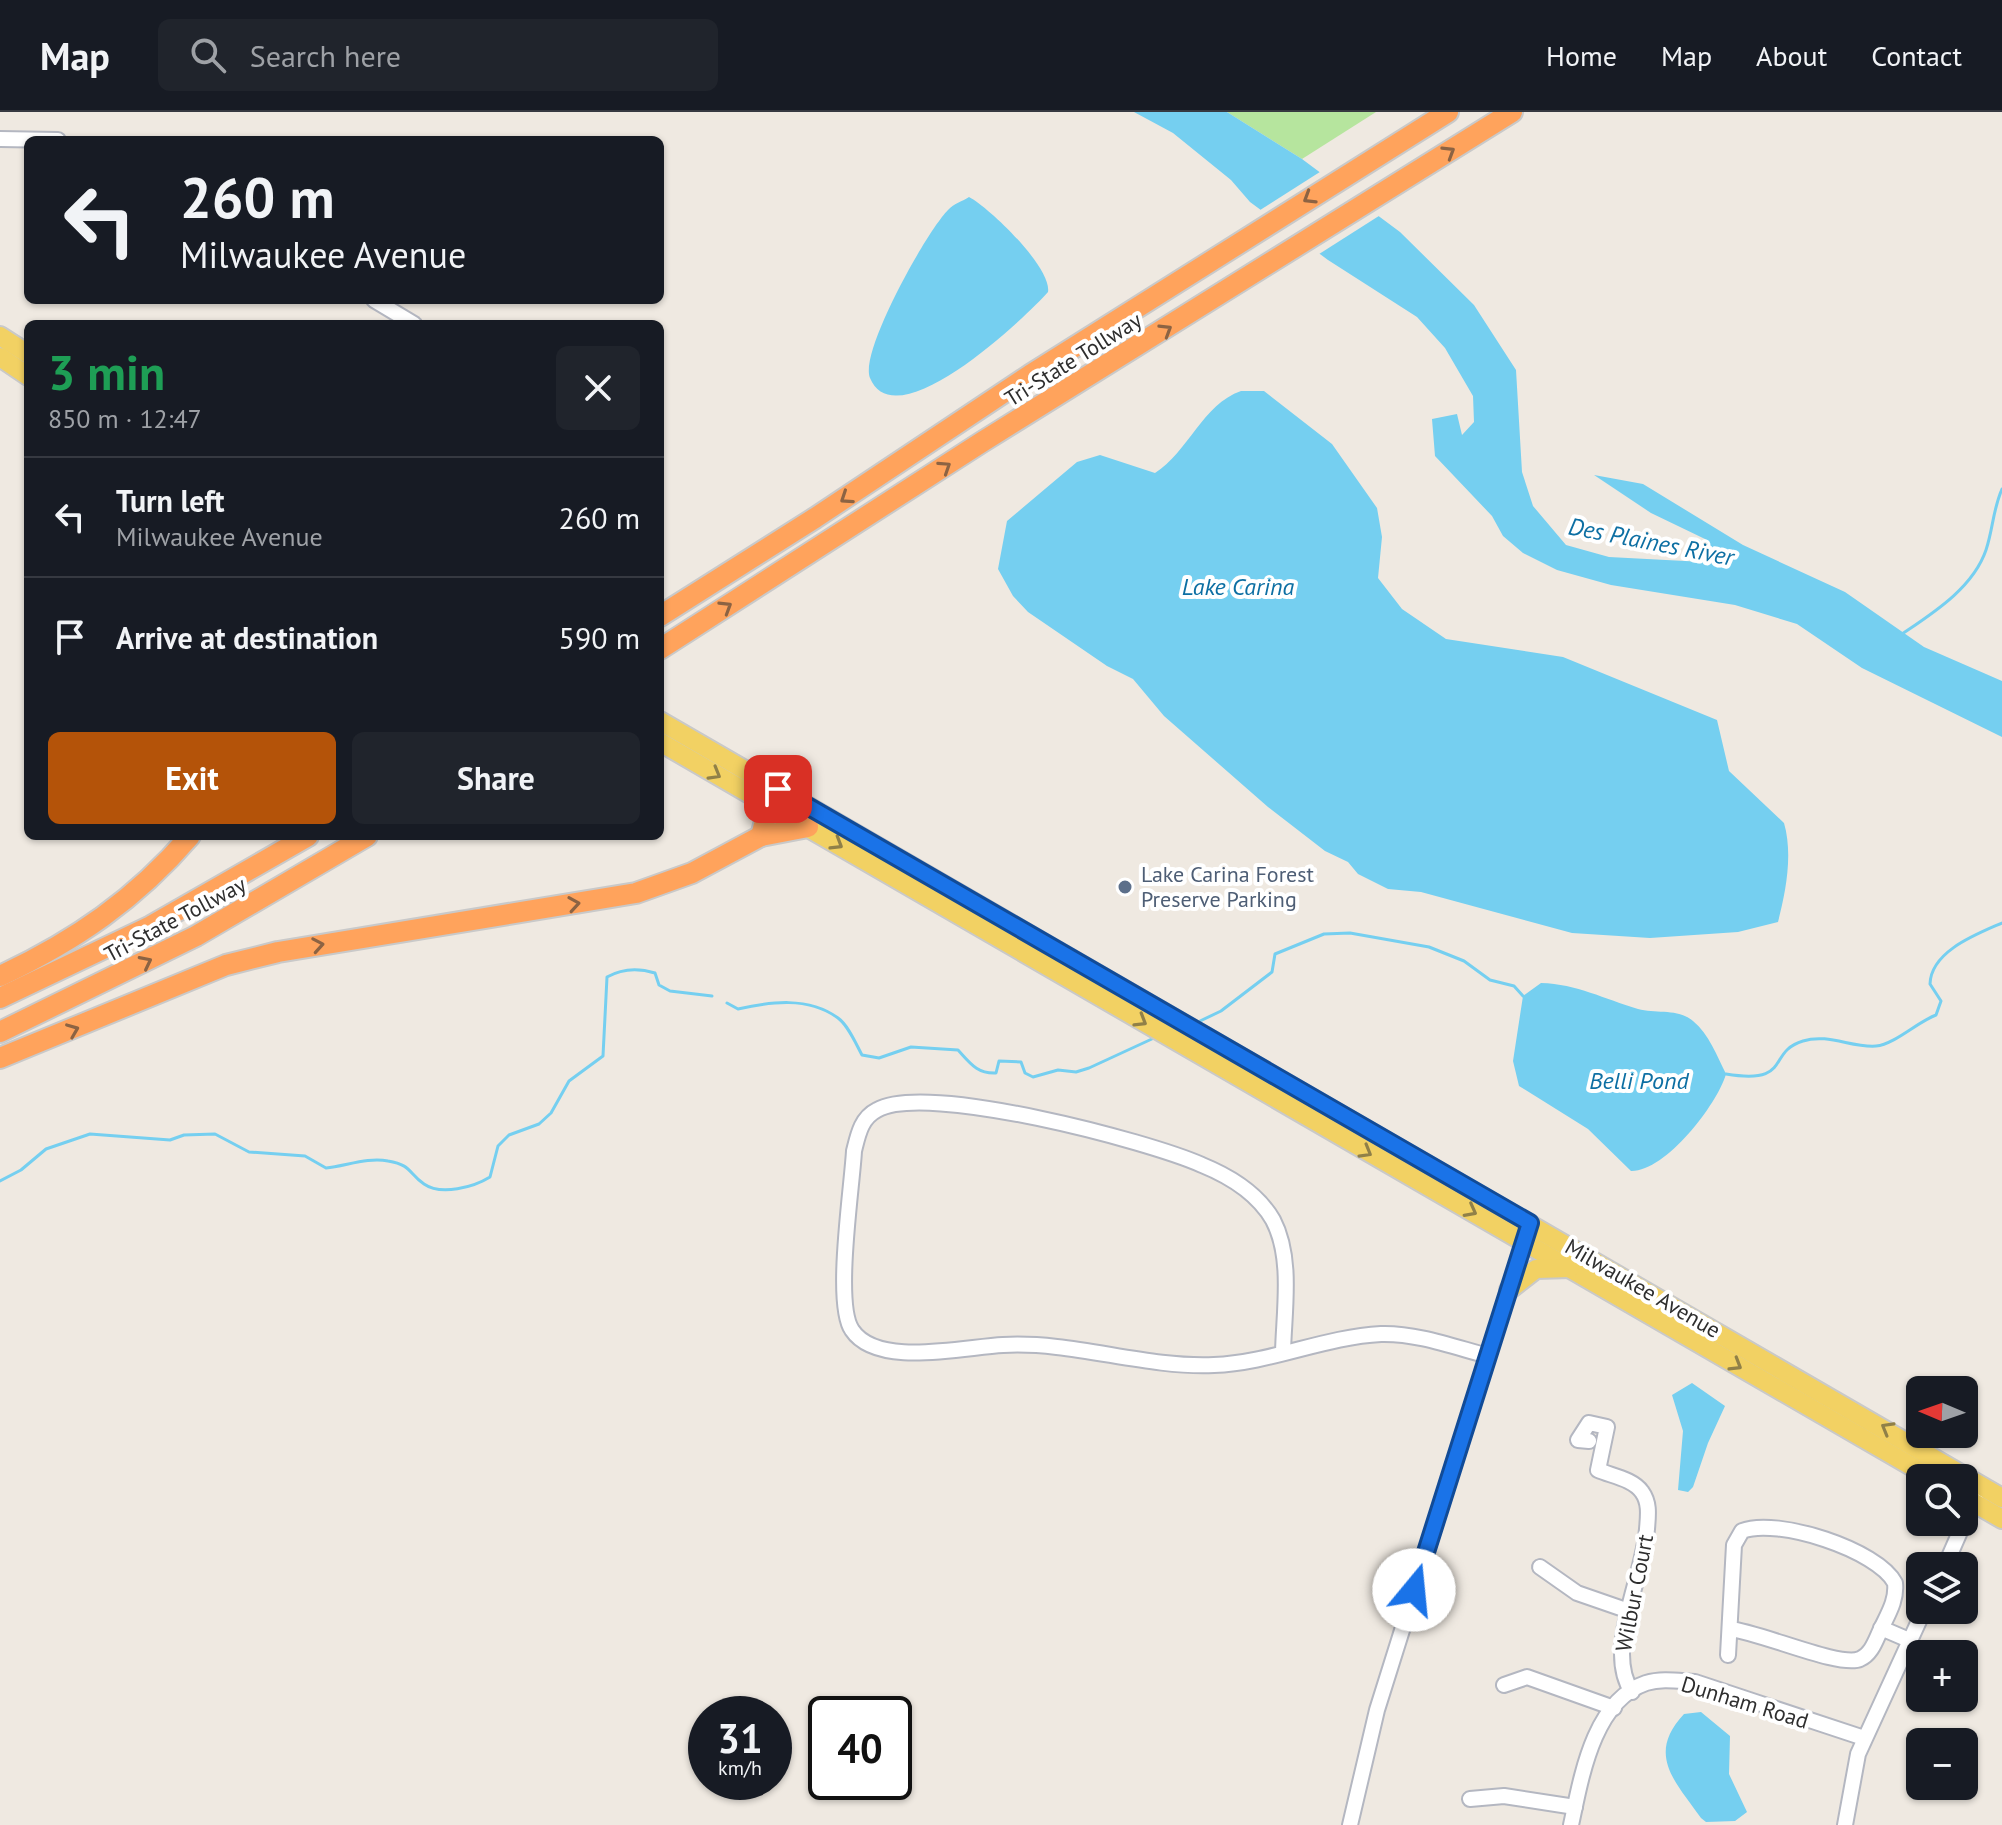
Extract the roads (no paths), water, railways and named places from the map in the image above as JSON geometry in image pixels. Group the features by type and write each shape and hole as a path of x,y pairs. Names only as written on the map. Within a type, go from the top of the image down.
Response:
{"highway":[{"name":"Tri-State Tollway","path":"664,613 1264,226 1448,112"},
{"name":"Tri-State Tollway","path":"664,646 982,442 1512,112"},
{"path":"759,778 769,806 761,836"},
{"path":"0,1058 226,965 278,952 636,893 692,873 761,836 808,827"},
{"path":"0,976 54,950 99,922 133,896 186,840"},
{"name":"Tri-State Tollway","path":"0,998 151,926 301,840"},
{"name":"Tri-State Tollway","path":"0,1032 196,936 360,840"}],"main road":[{"path":"0,336 24,351"},
{"path":"0,357 24,373"},
{"name":"Milwaukee Avenue","path":"664,723 1920,1464"},
{"name":"Milwaukee Avenue","path":"664,744 1397,1170 1527,1232 1572,1268 1908,1464"},
{"path":"1509,1290 1536,1269 1572,1268"},
{"name":"Milwaukee Avenue","path":"1978,1496 2002,1498"},
{"name":"Milwaukee Avenue","path":"1978,1499 2002,1519"}],"street":[{"path":"0,139 24,139"},
{"path":"381,304 407,320"},
{"path":"1283,1352 1283,1247 1273,1221 1255,1198 1229,1179 1178,1156 1010,1112 909,1103 888,1105 867,1118 854,1151 844,1313 858,1338 879,1350 894,1353 1007,1345 1056,1346 1193,1365 1241,1362 1382,1334 1431,1340 1488,1356"},
{"path":"1350,1825 1377,1710 1527,1232"},
{"name":"Wilbur Court","path":"1589,1441 1578,1440 1589,1423 1607,1427 1598,1470 1640,1489 1647,1503 1645,1552 1620,1657 1623,1676 1632,1692"},
{"path":"1728,1655 1734,1545 1742,1531 1757,1527 1836,1542 1883,1568 1891,1575 1896,1591 1870,1651 1857,1660 1840,1660 1753,1631 1730,1629"},
{"path":"1540,1567 1577,1593 1629,1611"},
{"path":"1881,1628 1909,1640 1917,1624"},
{"path":"1845,1825 1853,1772 1864,1738 1906,1647"},
{"path":"1504,1685 1527,1677 1614,1708"},
{"name":"Dunham Road","path":"1571,1825 1594,1740 1614,1708 1644,1684 1668,1679 1695,1682 1864,1738"},
{"path":"1470,1799 1504,1796 1575,1807"}],"water":[{"path":"1134,112 1227,112 1302,159 1400,232 1474,305 1516,370 1522,472 1533,506 1566,545 1609,557 1704,562 1716,558 1705,539 1651,513 1594,475 1643,484 1743,545 1845,592 1924,647 2002,681 2002,737 1862,668 1797,624 1735,605 1611,585 1557,570 1523,553 1503,536 1492,516 1435,456 1432,419 1457,414 1462,435 1474,422 1473,396 1445,348 1417,317 1328,260 1250,202 1231,180 1173,133"},
{"path":"969,197 991,213 1030,254 1047,281 1048,292 961,368 932,385 906,395 884,393 870,378 869,364 884,319 938,222 950,208"},
{"name":"Lake Carina","path":"1241,391 1264,391 1332,444 1377,508 1382,537 1378,578 1402,609 1446,639 1563,657 1717,720 1729,771 1784,823 1788,860 1778,922 1738,932 1650,938 1572,933 1421,892 1388,889 1358,874 1348,862 1325,851 1268,807 1164,716 1133,679 1107,666 1028,612 1013,596 998,569 1007,521 1077,462 1100,455 1155,473 1167,464 1216,406"},
{"name":"Belli Pond","path":"1541,983 1579,989 1638,1009 1681,1014 1699,1026 1708,1039 1726,1074 1721,1087 1701,1119 1659,1161 1631,1171 1588,1129 1519,1086 1513,1061 1523,996"},
{"path":"1692,1383 1725,1406 1693,1487 1688,1492 1678,1490 1683,1431 1672,1395"},
{"path":"1701,1712 1730,1736 1729,1774 1747,1812 1735,1821 1706,1822 1668,1768 1667,1742 1673,1729 1684,1714"}],"waterway":[{"path":"1902,634 1951,598 1972,576 1986,550 2002,489"},
{"path":"1726,1074 1761,1075 1776,1066 1792,1046 1812,1039 1876,1046 1898,1037 1936,1015 1941,1001 1930,984 1938,962 1957,945 2002,923"},
{"path":"1198,1022 1221,1011 1272,972 1275,954 1324,934 1350,933 1429,947 1464,961 1490,980 1514,986 1523,996"},
{"path":"0,1181 21,1170 46,1149 90,1134 170,1140 184,1135 215,1134 249,1152 305,1156 326,1168 365,1161 388,1161 406,1167 431,1188 448,1190 467,1187 490,1177 498,1146 509,1135 539,1124 551,1113 569,1081 603,1056 607,977 625,970 643,970 655,973 659,985 670,991 712,996"},
{"path":"727,1003 738,1009 776,1003 814,1006 845,1025 862,1055 879,1058 911,1047 958,1050 974,1067 984,1072 996,1073 999,1061 1021,1062 1025,1073 1033,1077 1058,1070 1076,1072 1089,1068 1154,1038"}],"place":[{"name":"Lake Carina Forest Preserve Parking","path":"1125,887"}],"water label":[{"name":"Des Plaines River","path":"1651,542"}]}
